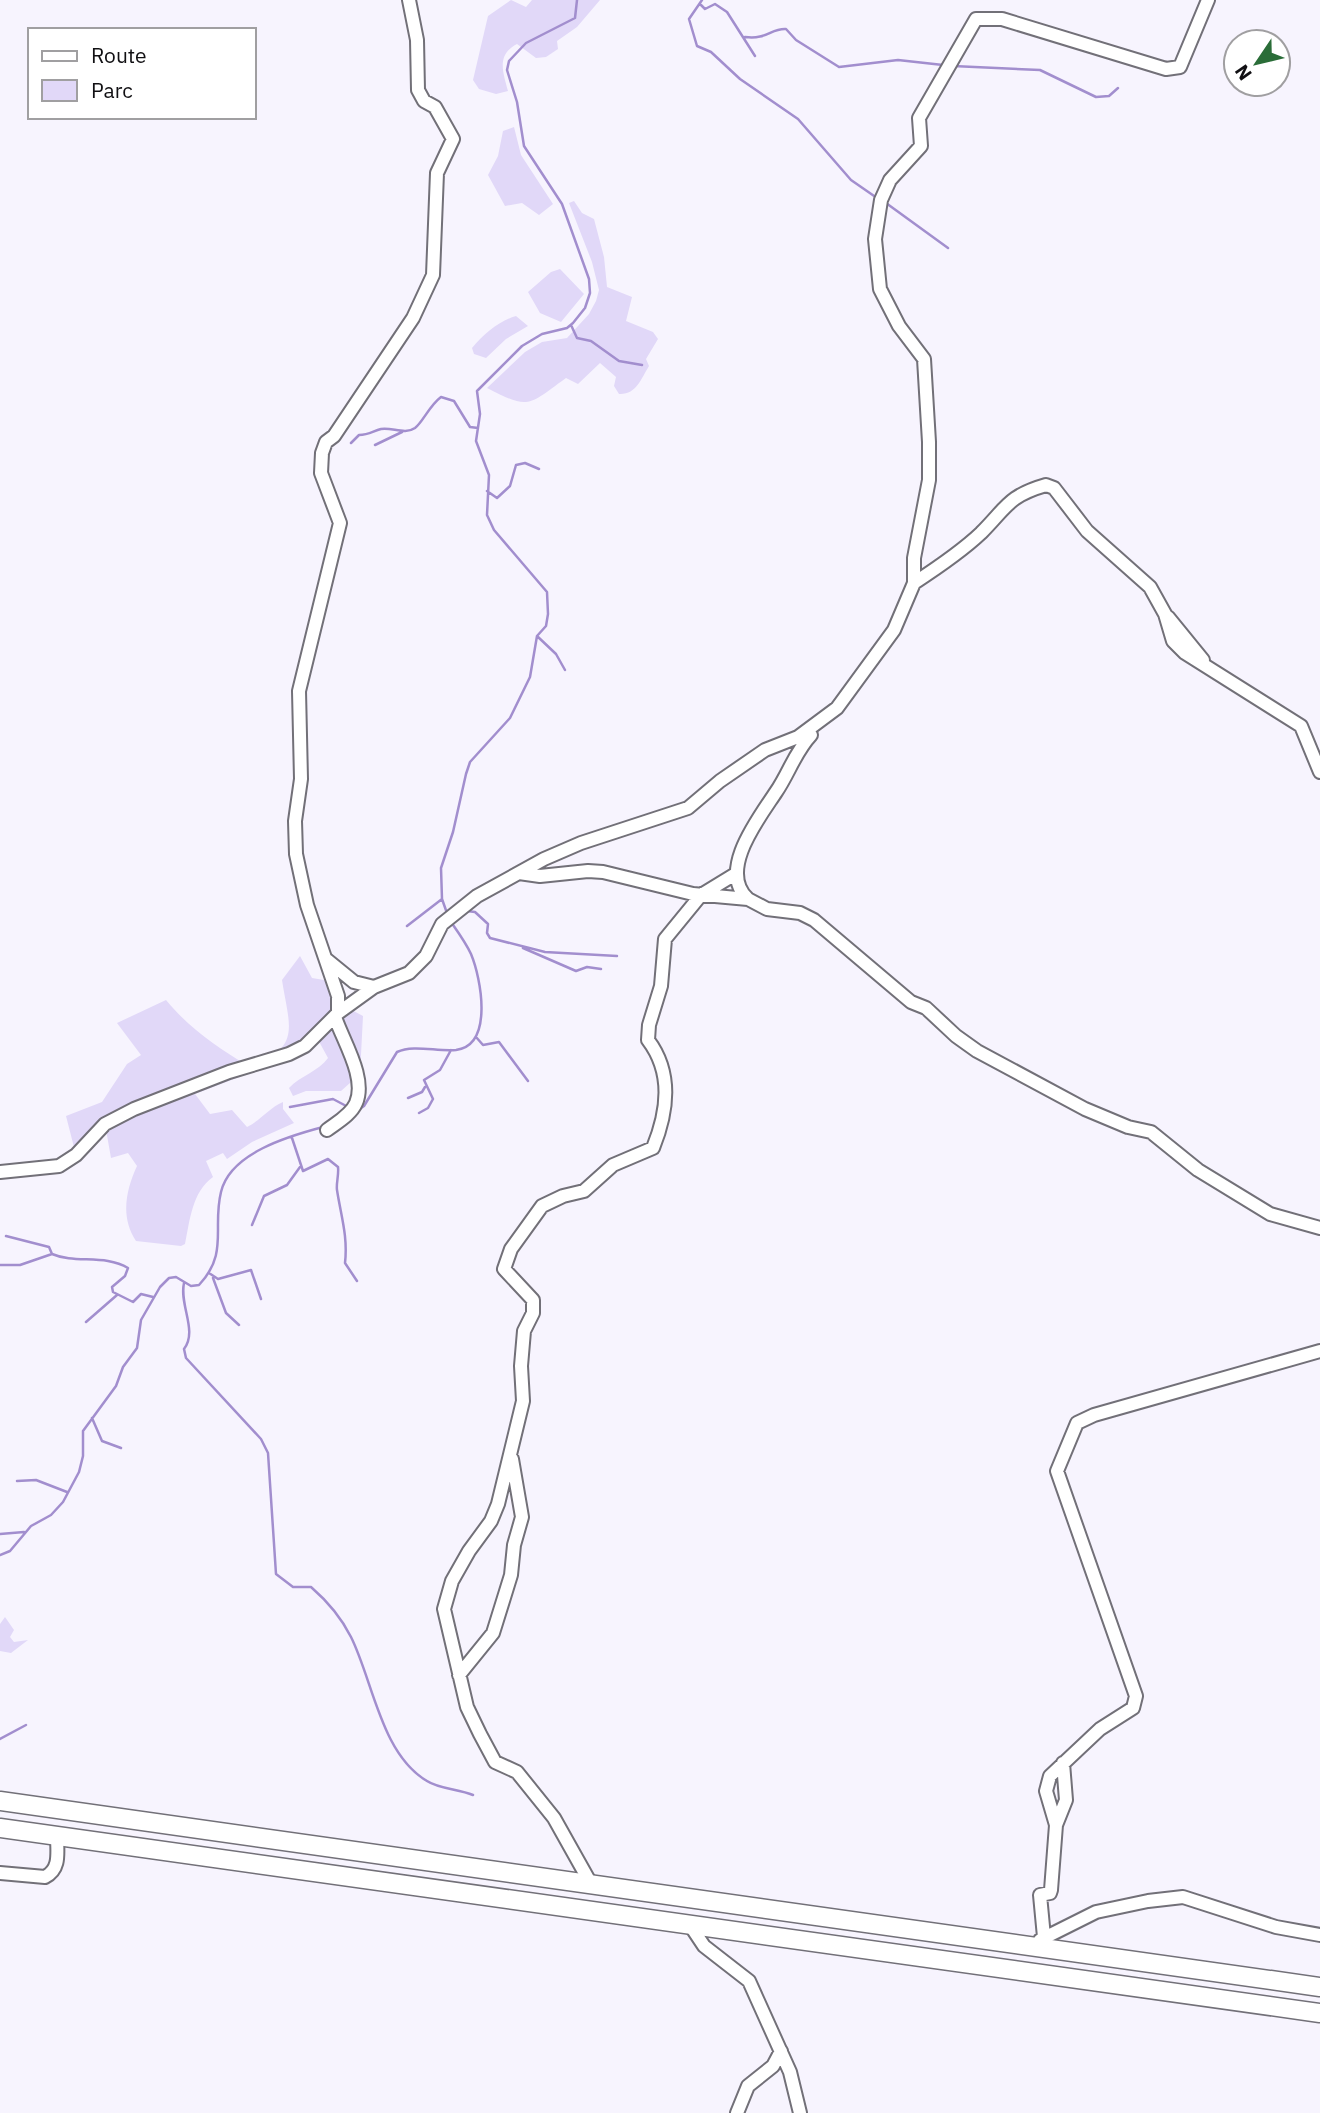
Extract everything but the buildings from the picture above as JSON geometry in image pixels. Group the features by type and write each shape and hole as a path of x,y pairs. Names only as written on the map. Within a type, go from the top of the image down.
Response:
{"highway":[{"path":"0,1801 591,1884 1037,1942 1320,1987"},
{"path":"0,1828 1320,2013"}],"street":[{"path":"327,1130 356,1104 359,1088 336,1015 340,1004 307,905 296,854 295,821 301,779 299,691 340,523 321,473 322,453 326,442 334,436 412,318 428,286 434,265 437,173 453,139 435,107 424,101 418,90 417,40 409,0"},
{"path":"748,899 737,885 737,873 757,816 776,792 801,746 837,708 894,630 915,583 914,558 929,480 925,359 899,326 880,289 875,239 881,200 890,180 921,146 919,118 976,19 1002,19 1166,69 1180,67 1208,0"},
{"path":"915,583 982,532 1003,505 1025,491 1046,485 1054,488 1087,531 1150,587 1165,614 1173,641 1301,726 1320,772"},
{"path":"0,1172 59,1166 76,1154 105,1124 134,1109 305,1046 336,1015 374,987 409,973 426,956 442,924 454,912 519,873 581,843 688,808 742,765 765,750 798,737 837,708"},
{"path":"519,873 540,876 603,872 645,885 701,895 748,899 767,909 800,913 814,920 911,1002 926,1008 977,1051 1085,1109 1151,1132 1198,1170 1270,1214 1320,1228"},
{"path":"591,1884 554,1818 517,1772 495,1762 467,1707 444,1609 447,1594 469,1551 491,1521 523,1401 521,1366 524,1331 533,1313 533,1300 504,1269 512,1249 542,1206 563,1196 584,1191 613,1164 653,1148 663,1122 667,1093 661,1057 648,1040 649,1026 661,986 664,939 701,895 737,873"},
{"path":"324,956 343,976 374,987"},
{"path":"1056,1825 1046,1791 1050,1776 1100,1729 1133,1708 1136,1696 1057,1471 1077,1423 1094,1415 1320,1351"},
{"path":"459,1675 493,1633 511,1575 514,1545 523,1517 510,1452"},
{"path":"1037,1942 1040,1895 1050,1894 1056,1825 1066,1800 1063,1763"},
{"path":"0,1873 45,1877 51,1874 57,1863 57,1836"},
{"path":"1037,1942 1096,1912 1149,1900 1183,1897 1276,1927 1320,1935"},
{"path":"690,1925 704,1946 750,1981 793,2081 800,2113"},
{"path":"737,2113 748,2086 754,2078 773,2066 781,2051"}],"green space":[{"path":"511,0 526,7 532,0 600,0 577,27 557,41 558,49 546,57 536,58 517,44 510,48 503,64 508,91 496,94 479,89 473,80 488,16"},
{"path":"514,127 521,155 553,204 539,215 522,203 505,206 488,175 498,156 503,131"},
{"path":"574,201 582,213 594,219 604,257 607,287 632,297 626,321 653,332 658,339 646,359 649,366 630,392 619,394 614,386 616,377 600,363 578,384 566,378 528,402 512,400 487,388 525,352 542,342 567,338 589,314 596,301 599,290 592,262 569,203"},
{"path":"560,269 584,294 561,322 540,313 528,292 551,272"},
{"path":"516,316 528,326 506,339 486,358 474,354 472,348 487,333"},
{"path":"300,956 312,978 324,980 346,1007 363,1016 360,1074 341,1091 306,1091 293,1096 289,1088 328,1058 316,1036 283,1060 195,1094 210,1114 232,1110 247,1127 283,1102 283,1109 294,1123 252,1142 227,1159 223,1153 206,1161 213,1177 196,1198 185,1244 181,1246 136,1241 128,1223 126,1204 137,1166 128,1153 111,1158 105,1124 76,1155 66,1116 102,1102 127,1064 141,1055 117,1023 166,1000 204,1036 248,1066 278,1052 285,1043 289,1023 282,980"},
{"path":"5,1617 14,1630 10,1637 14,1642 28,1640 11,1653 0,1651 0,1624"}],"waterway":[{"path":"448,916 442,899 441,868 453,832 466,774 470,762 510,718 530,677 537,636 546,626 548,614 547,592 494,530 487,515 489,475 476,441 480,414 477,391 522,346 542,334 567,328 573,323 585,308 590,293 589,279 562,204 524,146 517,102 507,70 509,61 526,43 575,18 577,0"},
{"path":"702,0 689,19 697,46 711,52 740,79 798,119 851,180 877,198"},
{"path":"701,5 705,9 715,4 727,12 755,56"},
{"path":"745,37 759,37 786,29 796,40 839,67 898,60 943,65"},
{"path":"953,66 1040,70 1096,97 1109,96 1118,88"},
{"path":"886,203 948,248"},
{"path":"571,325 577,338 591,341 619,361 642,365"},
{"path":"351,443 359,435 381,429 407,431 415,428 441,397 454,401 470,427 478,428"},
{"path":"375,445 402,432"},
{"path":"487,491 497,498 510,486 516,465 525,463 539,469"},
{"path":"537,636 556,654 565,670"},
{"path":"407,926 442,899"},
{"path":"467,911 475,912 488,924 487,933 490,938 545,952 617,956"},
{"path":"357,1111 364,1106 397,1052 418,1048 456,1050 468,1045 476,1036 482,1009 478,978 471,954 451,922"},
{"path":"523,948 576,971 587,967 601,969"},
{"path":"476,1037 483,1045 499,1042 528,1081"},
{"path":"419,1113 428,1108 433,1099 424,1080 440,1070 451,1050"},
{"path":"408,1098 422,1092 425,1087"},
{"path":"290,1107 333,1099 350,1108"},
{"path":"0,1555 10,1551 31,1526 51,1515 63,1502 79,1472 83,1456 83,1431 116,1386 123,1367 137,1348 141,1320 160,1287 169,1278 176,1277 191,1286 199,1285 208,1273 217,1251 219,1205 227,1178 236,1167 263,1148 323,1127"},
{"path":"292,1138 303,1171 328,1159 338,1167 337,1187 345,1235 345,1263 357,1281"},
{"path":"252,1225 264,1196 287,1185 300,1167"},
{"path":"6,1236 49,1247 52,1254"},
{"path":"0,1265 20,1265 52,1254 110,1261 128,1268 125,1276 112,1287 113,1292 133,1302 141,1294 153,1297"},
{"path":"209,1273 218,1279 251,1270 261,1299"},
{"path":"213,1278 226,1313 239,1325"},
{"path":"184,1283 189,1326 188,1342 184,1349 186,1358 261,1439 268,1453 276,1574 293,1587 311,1587 343,1623 359,1655 389,1735 411,1769 432,1784 473,1795"},
{"path":"86,1322 117,1295"},
{"path":"92,1418 102,1441 121,1448"},
{"path":"17,1481 36,1480 67,1492"},
{"path":"0,1534 24,1532"},
{"path":"0,1739 26,1725"}]}
